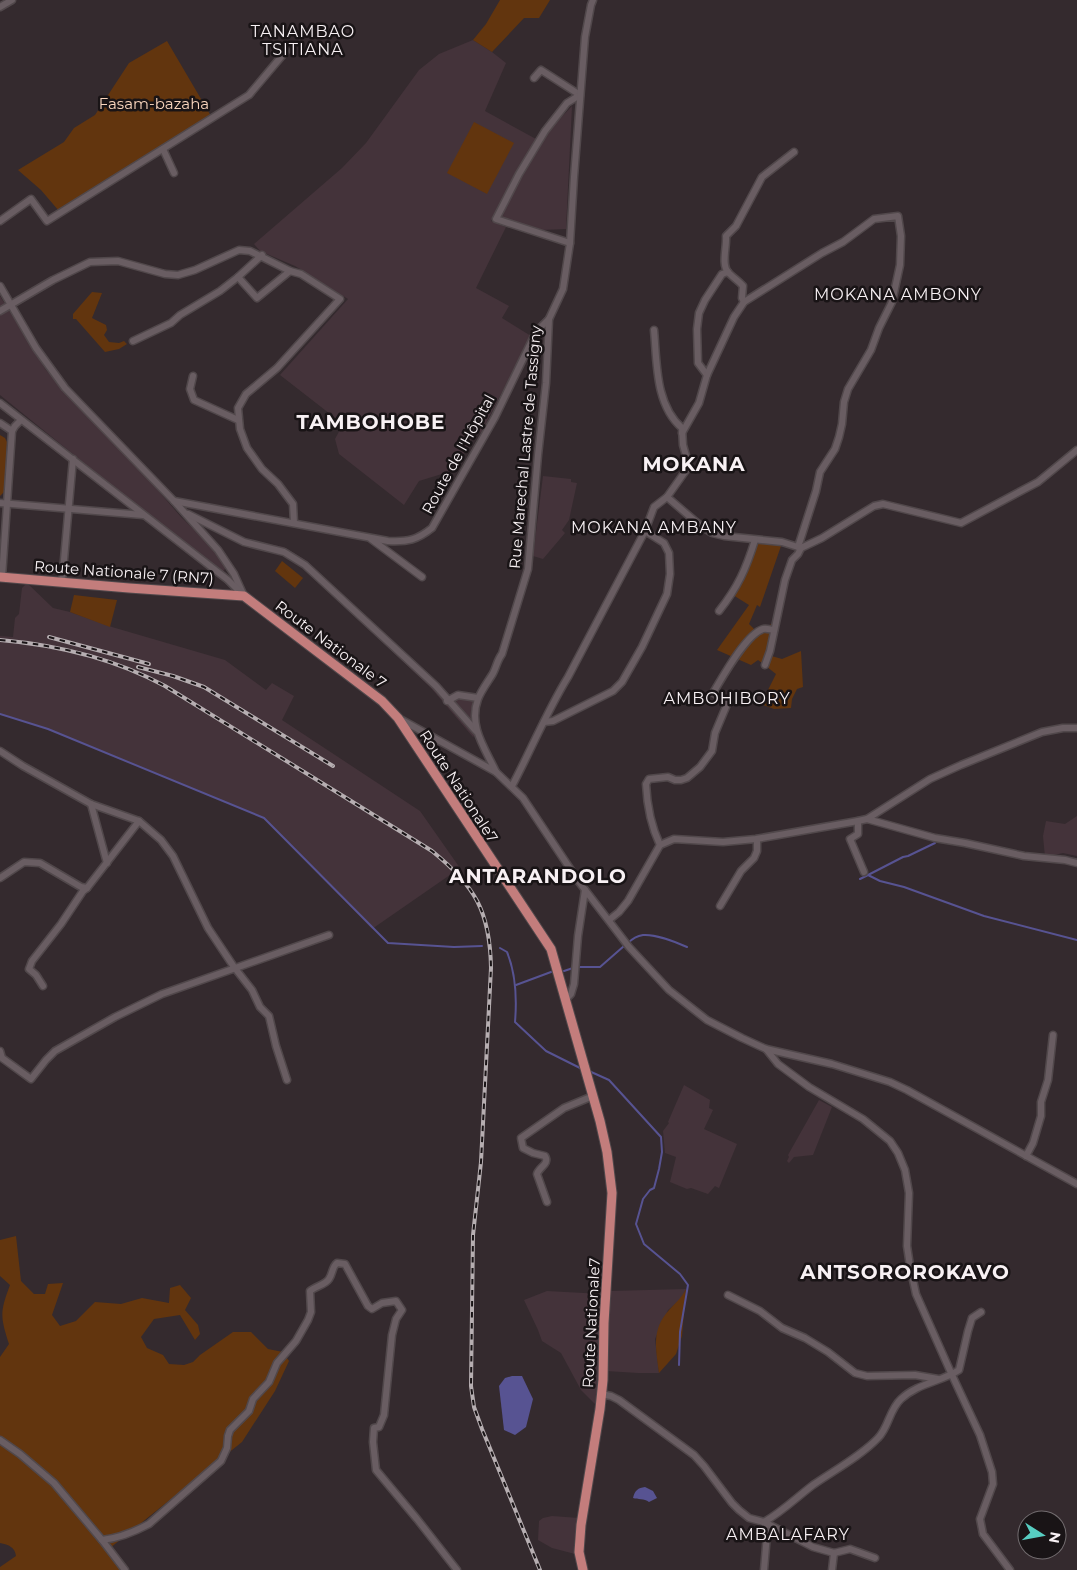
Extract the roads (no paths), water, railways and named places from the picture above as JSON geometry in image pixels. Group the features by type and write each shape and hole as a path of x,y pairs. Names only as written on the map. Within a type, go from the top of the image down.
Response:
{"main road":[{"name":"Route Nationale 7 (RN7)","path":"1,577 244,596"},
{"name":"Route Nationale 7","path":"244,596 382,701 398,718"},
{"name":"Route Nationale7","path":"398,718 551,949 608,1152 612,1193 601,1394 593,1458 581,1525 579,1552 583,1570"}],"street":[{"path":"0,7 12,0"},
{"path":"549,319 563,289 570,243 585,37 593,0"},
{"path":"0,222 31,199 47,221 249,95 286,51"},
{"path":"534,78 541,70 580,95"},
{"path":"570,243 496,219 519,174 545,130 567,103 580,95"},
{"path":"163,149 174,173"},
{"path":"744,302 742,298 743,286 728,272 724,263 727,248 726,236 736,226 762,177 794,152"},
{"path":"682,433 699,403 707,375 734,317 744,302 843,242 874,218 898,216 901,236 900,265 892,302 871,350 848,388 839,437 835,449 820,472 798,554 792,560 785,580 765,665"},
{"path":"0,311 53,280 90,262 118,261 165,274 178,274 195,270 239,250 250,250 262,255 290,271 301,274 340,299 277,368 246,394 238,408 240,429 247,448 262,469 278,484 293,504 294,523"},
{"path":"133,341 171,322 220,291 262,255"},
{"path":"238,277 257,298 290,271"},
{"path":"707,375 698,362 697,329 699,314 705,300 722,274 728,272"},
{"path":"0,286 36,348 65,388 174,500 218,550 234,574 244,596"},
{"name":"Route de l'Hôpital","path":"174,500 369,538 404,542 420,537 432,528 494,417 536,332 549,319"},
{"name":"Rue Marechal Lastre de Tassigny","path":"496,772 476,732 474,715 478,698 501,655 528,569 546,383 549,319"},
{"path":"512,786 557,695 645,531 654,507 667,497 689,466 683,445 682,428 670,415 662,396 654,330"},
{"path":"192,376 190,389 194,400 238,420"},
{"path":"0,403 228,580 244,596"},
{"path":"1,577 4,504 12,430 21,420"},
{"path":"0,423 12,430"},
{"path":"667,497 702,527 712,533 782,542 799,548 822,538 874,506 882,504 961,522 1038,482 1077,450"},
{"path":"62,582 73,459"},
{"path":"4,504 145,515"},
{"path":"184,513 244,542 284,552 305,565 436,686 447,701 476,732"},
{"path":"544,722 553,721 613,692 622,682 642,647 667,594 670,574 669,553 664,543 645,531"},
{"path":"369,538 422,577"},
{"path":"719,612 741,580 748,565 755,540"},
{"path":"660,845 654,832 646,784 649,779 668,777 681,780 688,778 700,767 712,751 715,733 728,702 713,693 728,667 754,633 765,628 774,630"},
{"path":"447,701 458,695 478,698"},
{"path":"398,718 496,772 512,786 523,798 586,890 629,948 669,990 707,1020 766,1049 832,1064 890,1082 1077,1184"},
{"path":"609,920 628,901 660,845 674,839 723,842 755,839 867,819 930,779 1042,732 1063,728 1077,728"},
{"path":"0,751 91,804 139,821 161,840 173,856 208,928 252,990 260,1007 269,1016 287,1080"},
{"path":"91,804 107,863"},
{"path":"867,819 935,838 1024,856 1077,863"},
{"path":"43,986 36,975 29,969 32,961 139,821"},
{"path":"858,821 858,834 850,839 864,872"},
{"path":"720,906 745,866 754,858 757,851 755,839"},
{"path":"0,878 24,862 40,863 81,887 88,888"},
{"path":"566,1000 571,994 574,984 578,936 586,890"},
{"path":"0,1051 2,1058 31,1078 55,1051 115,1016 162,994 329,935"},
{"path":"1026,1156 1033,1143 1041,1116 1041,1102 1048,1080 1053,1035"},
{"path":"766,1049 778,1064 809,1087 863,1119 890,1141 898,1153 905,1170 909,1193 907,1246 916,1294 984,1446 992,1472 993,1484 980,1519 981,1528 983,1534 1010,1570"},
{"path":"547,1202 537,1174 547,1162 547,1159 545,1156 524,1148 521,1138 564,1108 593,1096"},
{"path":"102,1540 116,1538 149,1524 221,1461 227,1448 230,1430 249,1411 253,1399 268,1382 277,1363 296,1341 308,1320 311,1312 310,1291 330,1278 334,1266 342,1262 345,1264 368,1306 372,1309 382,1303 396,1301 402,1310 396,1319 392,1335 384,1415 379,1427 374,1428 373,1442 376,1470 457,1570"},
{"path":"728,1295 760,1311 782,1328 813,1343 855,1373 866,1376 915,1375 938,1379"},
{"path":"764,1522 871,1445 880,1436 895,1405 912,1390 952,1375 959,1370 972,1318 981,1312"},
{"path":"601,1394 619,1400 698,1459 739,1510 749,1518 764,1522 813,1547 834,1553 850,1549 875,1558"},
{"path":"0,1440 20,1454 54,1483 125,1570"},
{"path":"764,1522 767,1534 764,1570"},
{"path":"832,1570 834,1553"}],"waterway":[{"path":"0,714 48,729 264,818 388,943 454,947 482,946"},
{"path":"868,875 935,843"},
{"path":"860,879 868,875 880,881 904,887 984,916 1077,940"},
{"path":"628,943 637,937 648,935 687,947"},
{"path":"578,967 600,967 624,946"},
{"path":"500,948 507,952 514,977 516,995 515,1022 546,1051 582,1069"},
{"path":"564,971 573,968"},
{"path":"516,985 551,972"},
{"path":"589,1071 609,1080 661,1137 662,1152 654,1188 643,1199 636,1224 644,1244 680,1274 688,1285 680,1332 679,1365"}],"railway":[{"path":"49,637 149,664"},
{"path":"0,640 43,645 85,654 105,660 165,686 432,851 459,876 477,901 487,931 491,968 481,1162 473,1235 471,1386 474,1407 482,1429 540,1570"},
{"path":"138,667 173,676 204,687 333,766"}],"district":[{"name":"TANAMBAO TSITIANA","path":"303,40"},
{"name":"MOKANA AMBONY","path":"898,294"},
{"name":"TAMBOHOBE","path":"371,422"},
{"name":"MOKANA","path":"694,464"},
{"name":"MOKANA AMBANY","path":"654,527"},
{"name":"AMBOHIBORY","path":"727,698"},
{"name":"ANTARANDOLO","path":"538,876"},
{"name":"ANTSOROROKAVO","path":"905,1272"},
{"name":"AMBALAFARY","path":"788,1534"}],"park label":[{"name":"Fasam-bazaha","path":"154,103"}]}
